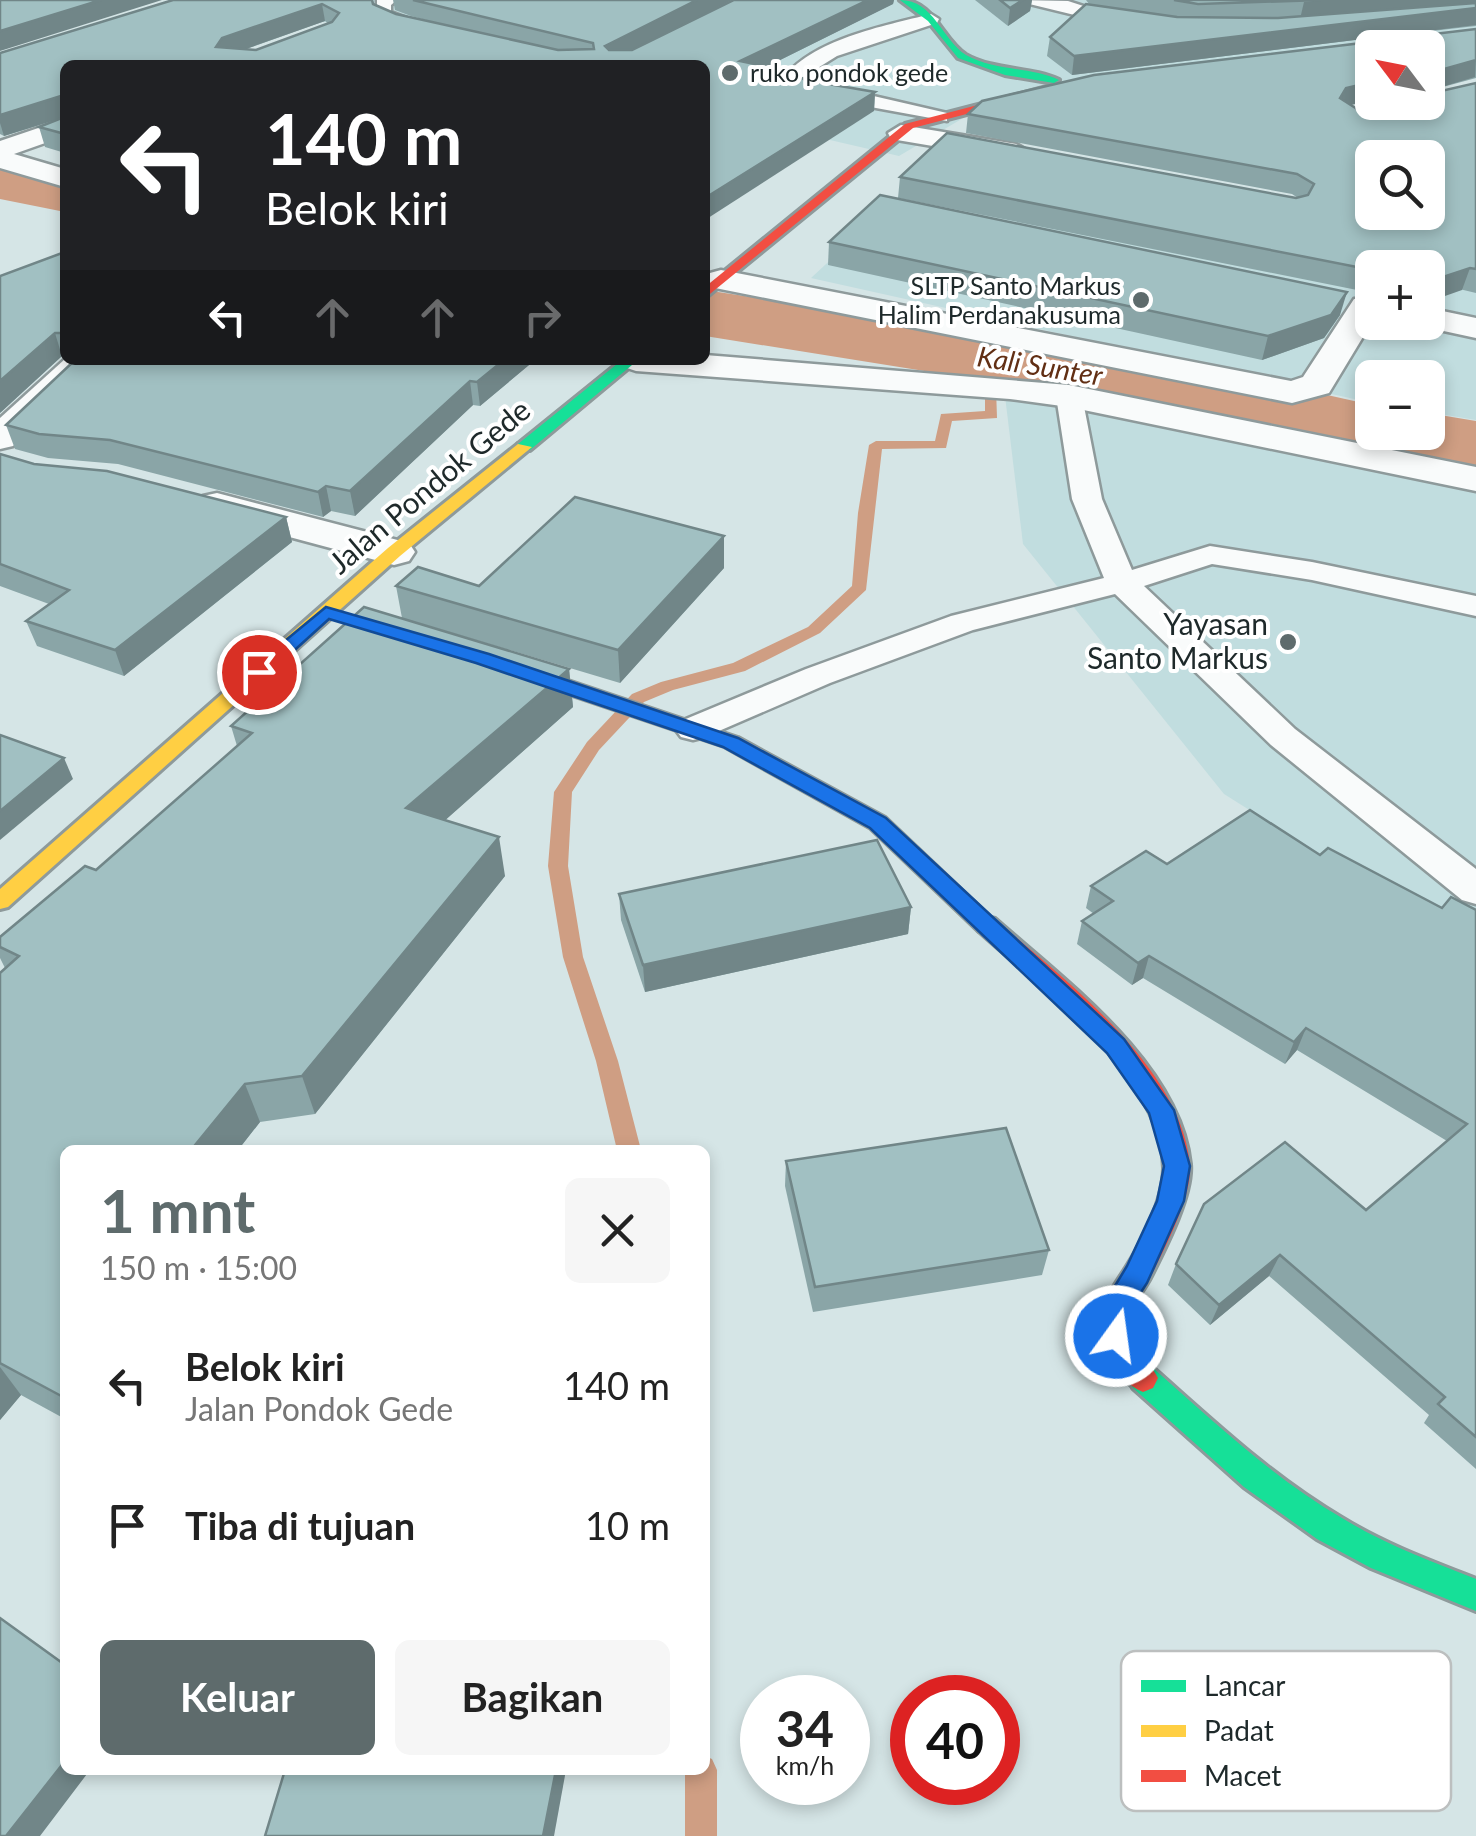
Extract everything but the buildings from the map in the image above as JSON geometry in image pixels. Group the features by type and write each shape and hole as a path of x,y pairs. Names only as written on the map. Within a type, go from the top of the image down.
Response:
{"main road":[{"path":"905,0 931,19 949,73"},
{"path":"917,122 1082,83 1010,74 949,73"},
{"path":"713,287 917,122 949,73"},
{"name":"Jalan Pondok Gede","path":"0,901 335,615 394,552 628,365"},
{"path":"483,658 693,729 776,764 878,823 1116,1046 1147,1086 1172,1139 1177,1166 1170,1201 1138,1274 1118,1304 1116,1336 1133,1369 1225,1451 1328,1528 1417,1572 1476,1594"}],"street":[{"path":"917,122 1046,158"},
{"path":"0,150 60,129"},
{"path":"0,159 60,177"},
{"path":"713,287 1292,392 1316,385 1355,327"},
{"path":"1328,298 1355,303"},
{"path":"1445,322 1476,328"},
{"path":"0,438 80,365"},
{"path":"702,365 1010,388 1069,396 1476,479"},
{"path":"183,496 394,552"}],"lane":[{"path":"389,0 383,3 383,14 440,32"},
{"path":"1021,0 1072,3 1087,14 1144,25"},
{"path":"917,122 790,82 795,72 846,46 931,19"},
{"path":"846,46 875,68 863,102"},
{"path":"1069,396 1087,499 1122,583 1284,737 1476,890"},
{"path":"693,729 818,676 962,622 1122,583 1210,555 1312,570 1476,606"}],"shaded area":[{"path":"318,0 1476,0 1476,59 1445,52 1445,30 1355,30 1355,51 970,114 899,156 710,112 710,60 488,60 282,12"},
{"name":"SLTP Santo Markus Halim Perdanakusuma","path":"923,174 1355,254 1355,340 1445,340 1445,270 1476,276 1476,420 1445,415 1445,360 1355,360 1355,399 811,278"},
{"name":"Yayasan Santo Markus","path":"1005,396 1206,432 1476,488 1476,930 1324,857 1224,794 1023,544"}],"waterway":[{"name":"Kali Sunter","path":"0,180 60,191"},
{"name":"Kali Sunter","path":"710,314 1174,386 1355,426"},
{"path":"628,1145 607,1061 573,957 558,866 563,792 593,746 638,698 739,667 814,630 860,587 865,513 876,445 941,445 946,417 992,415 989,358"},
{"name":"Kali Sunter","path":"1445,442 1476,447"},
{"path":"701,1775 701,1836"}],"traffic: fast":[{"path":"905,0 931,19 961,56 1009,73 1054,80"},
{"path":"524,447 625,365"},
{"path":"502,665 731,742 878,823 987,925"},
{"path":"1143,1378 1232,1457 1303,1512 1382,1556 1476,1595"}],"traffic: slow":[{"path":"0,901 394,552 524,447"}],"traffic: jam":[{"path":"710,290 909,126 1047,90"},
{"path":"987,925 1103,1032 1152,1095 1169,1129 1177,1164 1173,1188 1139,1271 1120,1299 1116,1313 1120,1344 1143,1378"}],"place":[{"name":"ruko pondok gede","path":"730,73"},
{"name":"SLTP Santo Markus Halim Perdanakusuma","path":"1141,300"},
{"name":"Yayasan Santo Markus","path":"1288,642"}],"route":[{"path":"259,672 326,613 483,658 730,742 878,823 1116,1046 1161,1110 1177,1166 1170,1201 1138,1274 1118,1304 1116,1336"}]}
